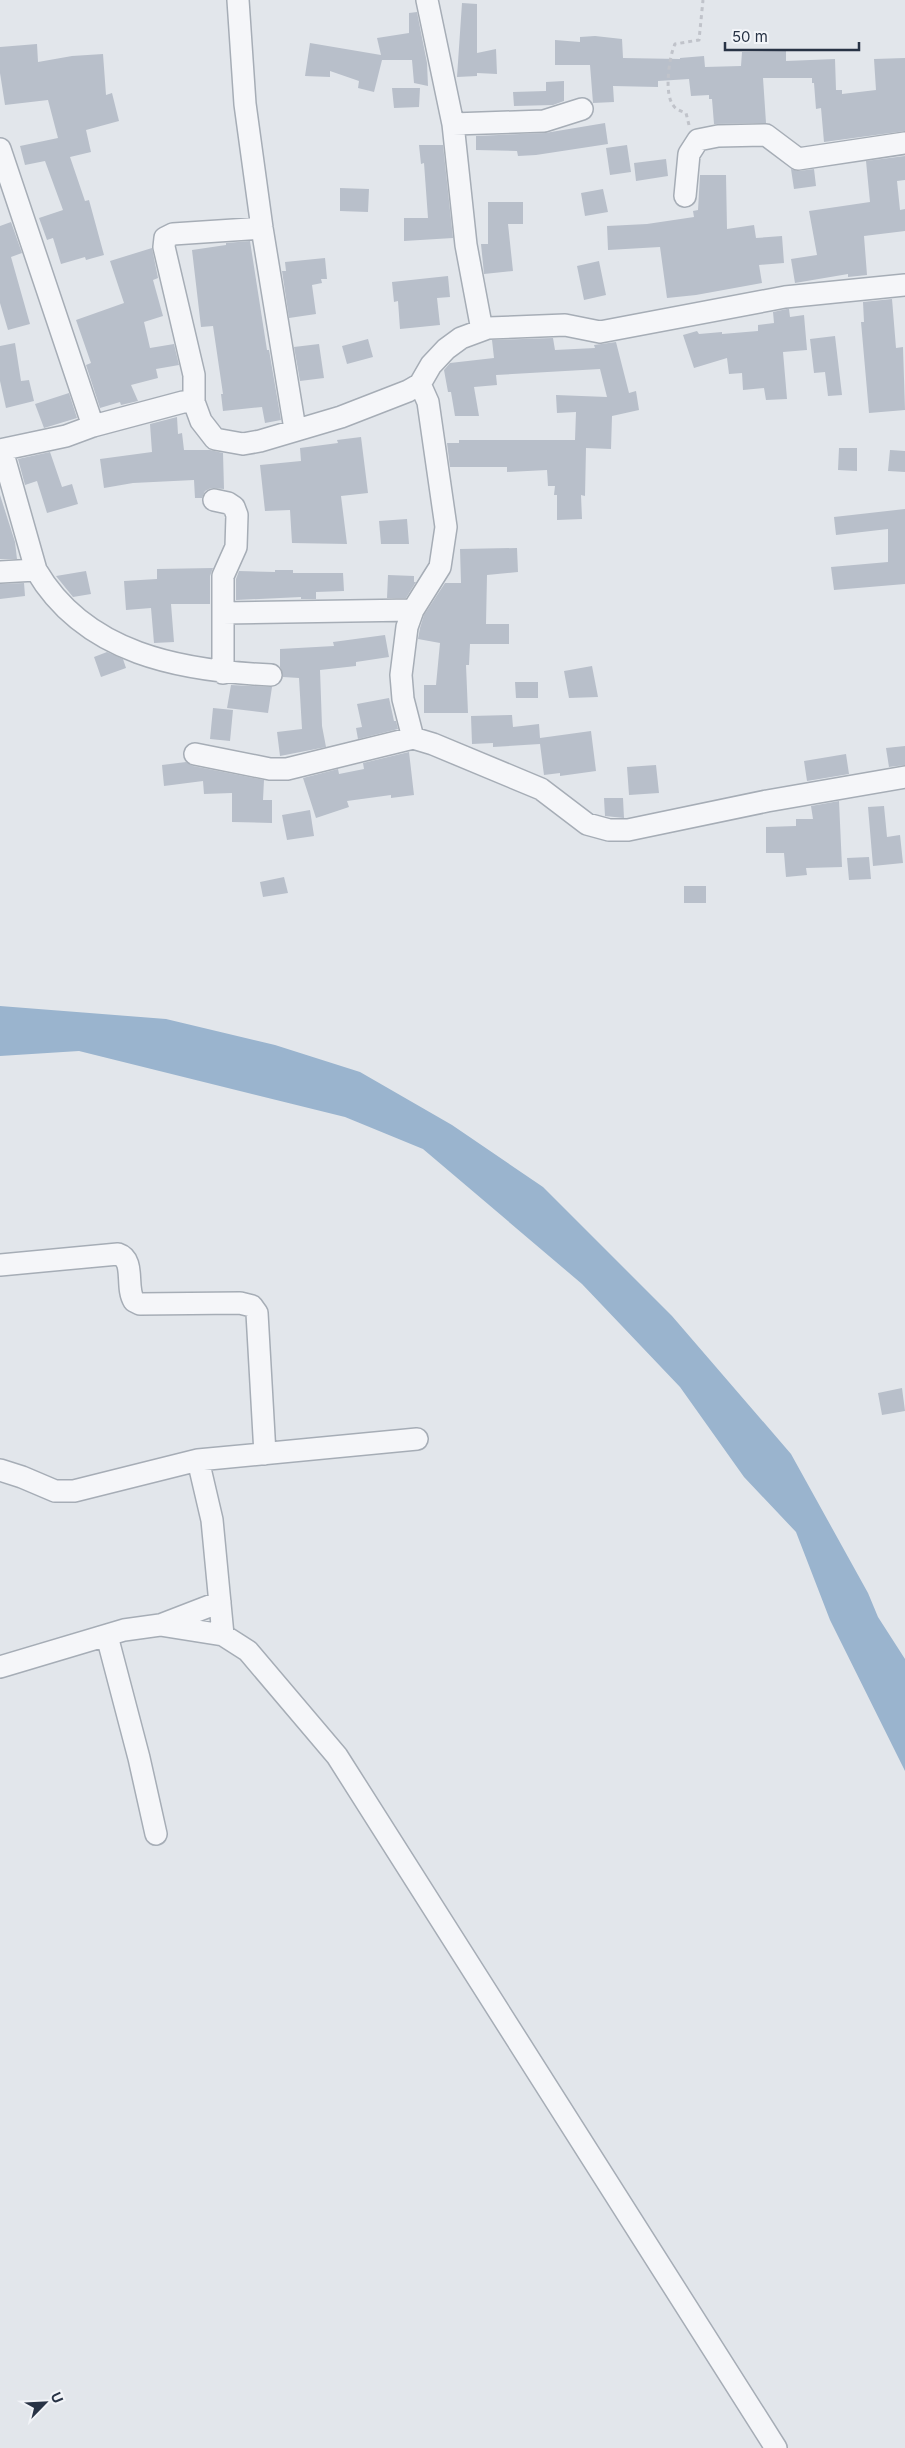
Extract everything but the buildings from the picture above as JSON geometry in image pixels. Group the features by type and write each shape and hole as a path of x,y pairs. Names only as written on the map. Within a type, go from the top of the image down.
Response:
{"street":[{"path":"238,0 245,104 262,228 294,429"},
{"path":"427,0 453,124 466,246 482,330"},
{"path":"453,124 544,121 582,109"},
{"path":"685,196 690,154 698,140 718,136 766,136 798,159 905,143"},
{"path":"0,150 93,426"},
{"path":"262,228 172,234 165,238 164,247 194,375 194,402 207,430 215,439 225,442 243,444 260,441 294,429 341,417 408,391 420,384 432,365 446,349 461,338 488,328 565,325 600,332 785,297 905,285"},
{"path":"413,738 403,699 401,675 408,627 413,610 440,567 446,527 428,402 420,384"},
{"path":"194,402 166,406 93,426 66,436 1,450 36,570 46,586 66,610 91,630 131,650 170,663 223,672 271,675"},
{"path":"214,500 228,503 234,507 237,515 236,547 223,576 223,672"},
{"path":"0,572 36,570"},
{"path":"223,613 413,610"},
{"path":"195,754 270,769 287,769 413,738 433,744 540,789 587,824 609,830 628,830 767,801 905,777"},
{"path":"0,1265 118,1254 124,1256 128,1261 129,1291 134,1302 140,1304 240,1303 252,1306 256,1314 264,1454"},
{"path":"0,1470 22,1476 54,1491 74,1491 198,1460 417,1439"},
{"path":"198,1460 212,1520 223,1635"},
{"path":"0,1667 106,1636 160,1625 220,1602"},
{"path":"160,1625 223,1635 248,1651 337,1756 776,2448"},
{"path":"106,1636 139,1758 156,1834"}],"path":[{"path":"696,144 686,112 677,110 671,104 668,82 669,56 675,44 699,40 703,0"}],"water":[{"path":"0,1006 166,1019 275,1045 360,1072 452,1125 543,1187 672,1316 791,1454 868,1593 878,1617 905,1659 905,1771 830,1620 796,1532 744,1477 680,1387 582,1284 423,1149 345,1117 79,1051 0,1056"}]}
